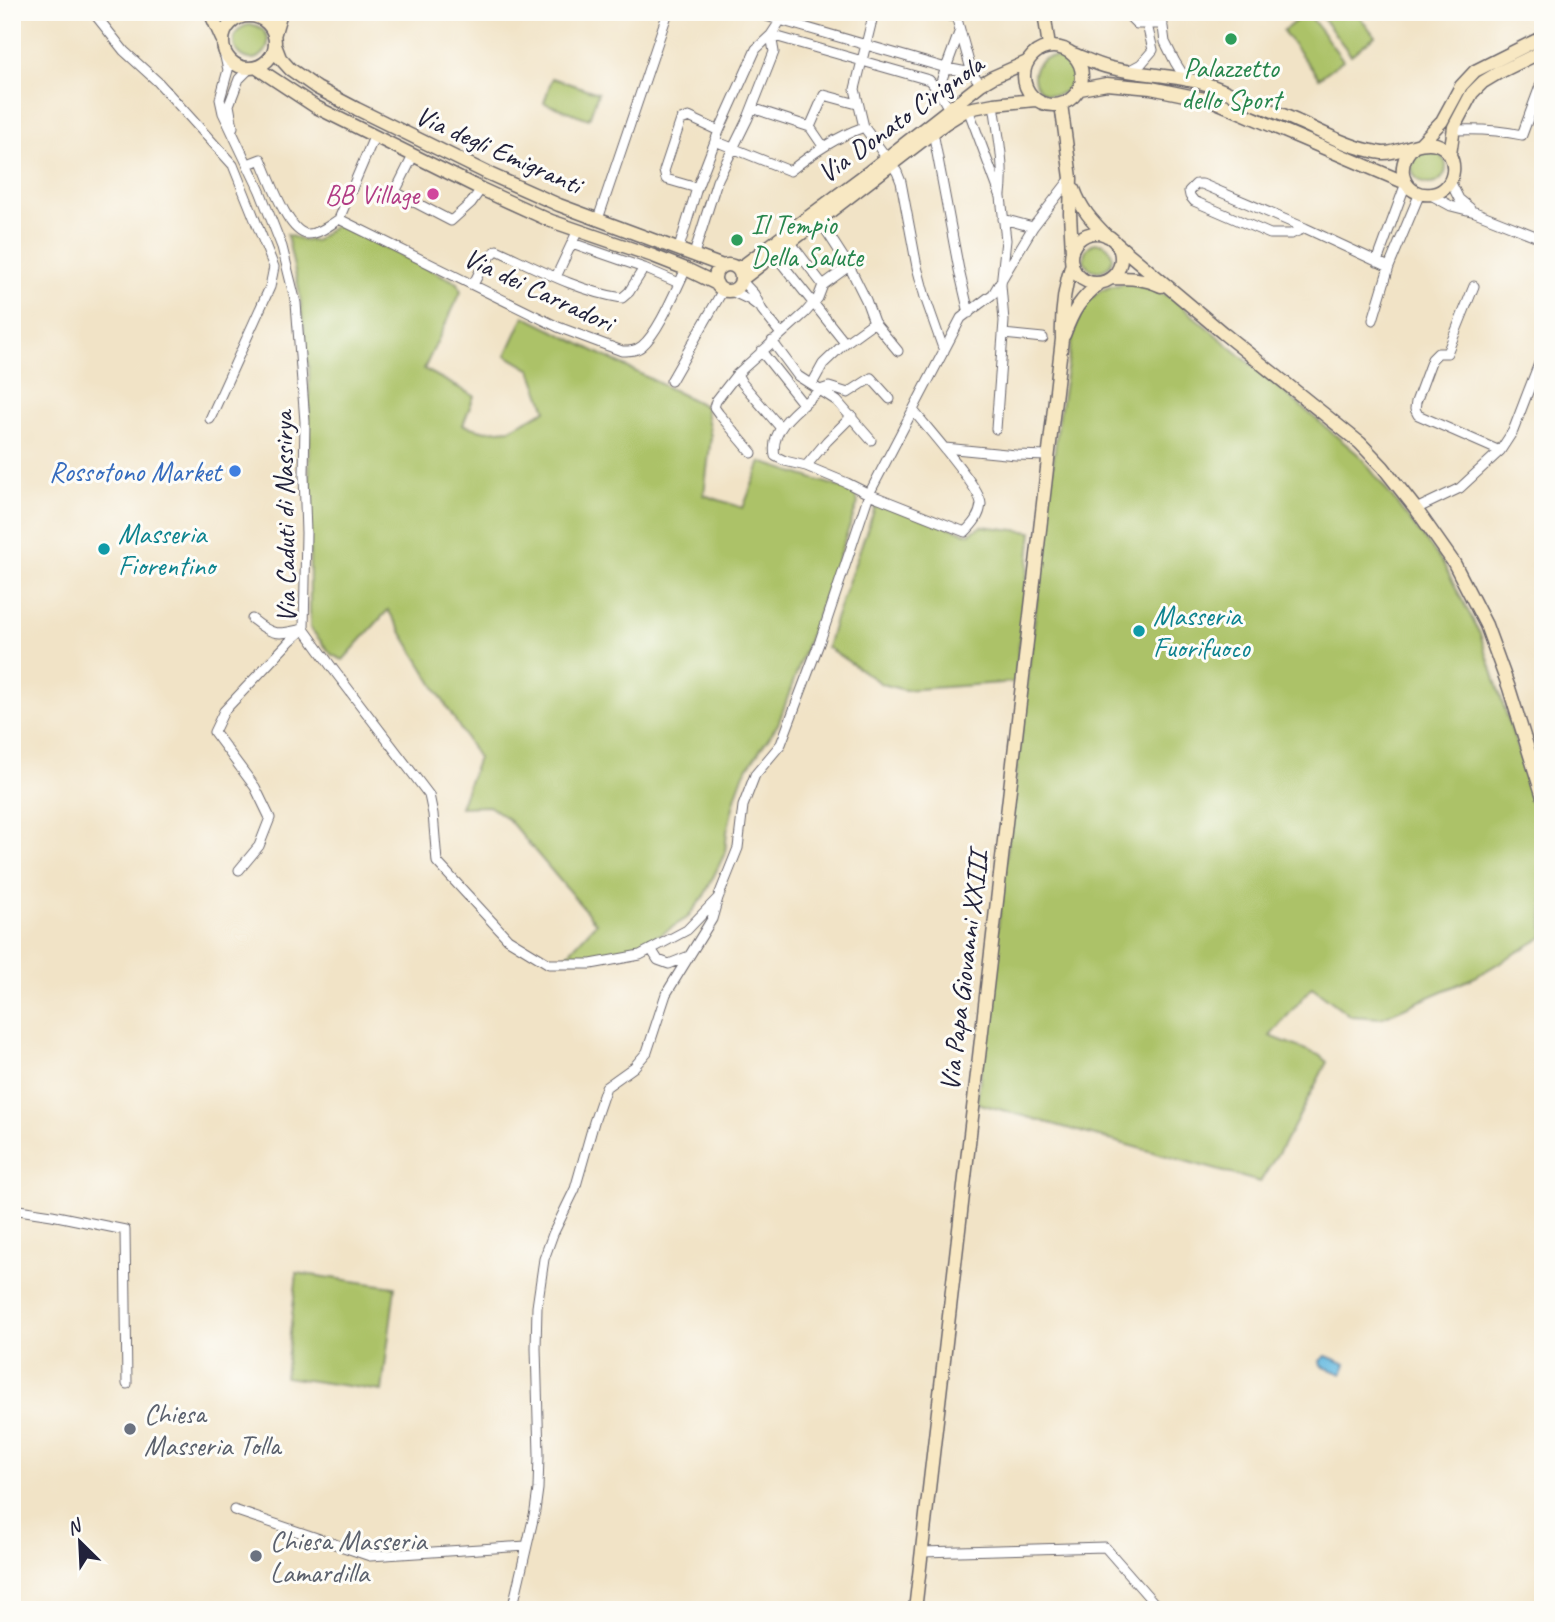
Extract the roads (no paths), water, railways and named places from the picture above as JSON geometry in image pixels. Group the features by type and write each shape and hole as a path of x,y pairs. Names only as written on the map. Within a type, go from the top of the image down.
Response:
{"main road":[{"name":"Via degli Emigranti","path":"210,12 226,57 240,68 253,68 316,107 374,137 551,221 686,269 724,288"},
{"path":"253,68 270,59 281,12"},
{"path":"1044,12 1049,47"},
{"name":"Via degli Emigranti","path":"222,43 224,31 229,25 247,14 266,22 280,58 290,69 317,88 487,173 559,205 723,266 731,265 739,274"},
{"path":"1406,183 1402,168 1407,153 1442,121 1461,86 1475,71 1543,37"},
{"path":"1071,52 1082,69 1082,82 1075,96 1061,104 1052,105 1035,100 1029,94 1023,78 1027,62 1040,49 1057,47 1071,52 1109,68 1205,84 1352,146 1383,153 1429,143 1437,144 1450,154"},
{"path":"1080,89 1107,84 1151,88 1214,102 1406,183 1424,194 1438,192 1450,181 1454,168 1450,154 1454,130 1472,93 1498,73 1543,51"},
{"name":"Via Donato Cirignola","path":"739,274 775,255 820,221 981,84 1027,62"},
{"name":"Via Donato Cirignola","path":"739,274 744,265 968,109 1035,100"},
{"name":"Via Papa Giovanni XXIII","path":"1061,104 1071,178 1078,202 1089,219 1171,290 1360,443 1416,509 1454,563 1486,625 1543,797"},
{"name":"Via Papa Giovanni XXIII","path":"915,1610 1062,339 1061,317 1072,258 1071,178"},
{"path":"1106,281 1117,273 1121,258 1112,240 1101,234 1086,236 1075,246 1072,258 1074,271 1086,281 1106,281 1129,278 1151,281 1171,290"},
{"path":"723,266 715,276 724,288 738,287 739,274"},
{"name":"Via Papa Giovanni XXIII","path":"1062,339 1072,314 1086,294 1106,281"}],"street":[{"path":"93,12 124,51 158,82 233,165 274,267 270,287 210,419"},
{"path":"598,219 668,12"},
{"path":"752,12 783,16 865,46 972,73"},
{"path":"874,12 855,89 858,104 864,127 901,182 917,267 944,351"},
{"path":"929,12 956,14 972,73 981,84"},
{"path":"1125,12 1137,24 1163,24"},
{"path":"1128,71 1141,64 1153,50 1144,12"},
{"path":"1161,12 1165,42 1187,81"},
{"path":"678,248 717,136 756,49 771,35 783,16"},
{"path":"938,90 960,30"},
{"path":"771,35 929,80 949,109"},
{"path":"694,254 718,181 752,108 774,52 771,35"},
{"name":"Via Caduti di Nassirya","path":"222,43 228,70 220,99 223,113 248,164 282,247 296,303 305,422 304,629 429,795 437,862 508,939 549,964 591,964 640,955 687,930 718,898"},
{"name":"Via Caduti di Nassirya","path":"235,136 229,105 239,79 253,68"},
{"path":"1454,130 1489,129 1522,135 1543,78"},
{"path":"810,127 824,95 858,104"},
{"path":"994,104 1003,179 1000,197"},
{"path":"752,108 810,127 823,146"},
{"path":"968,109 1000,197 1006,240 1002,280 1004,321 996,429"},
{"path":"697,188 666,179 664,171 681,120 689,117 734,148 790,171 823,146 864,127"},
{"path":"933,132 969,313"},
{"path":"248,164 261,159 286,214 298,231 307,234 321,230 338,219 374,137"},
{"name":"Via degli Emigranti","path":"413,156 395,192 451,221 471,203 481,189"},
{"path":"512,1610 538,1489 537,1321 544,1259 552,1234 575,1189 606,1087 634,1067 647,1052 666,994 712,919 738,848 743,806 755,775 781,744 820,641 869,494 961,318 993,294 1033,227 1071,178"},
{"path":"1450,181 1459,199 1475,212"},
{"path":"1377,262 1406,183"},
{"path":"1305,228 1291,234 1270,234 1194,201 1189,191 1196,184 1202,184 1305,228 1389,267"},
{"path":"1373,320 1389,267 1424,194 1543,239"},
{"name":"Via dei Carradori","path":"338,219 558,327 622,351 633,351 643,345 656,328 686,269"},
{"path":"1003,219 1033,227"},
{"path":"820,221 849,266 874,322 898,351"},
{"path":"556,277 578,230"},
{"path":"572,243 679,283"},
{"path":"791,243 823,285"},
{"path":"473,285 485,261 497,250 581,288 622,298 644,268"},
{"path":"775,255 845,344"},
{"path":"752,453 715,407 716,401 737,374 813,304 823,285 849,266"},
{"path":"739,274 781,334"},
{"path":"1474,286 1447,353 1438,353 1432,359 1415,409 1418,415 1500,451"},
{"path":"671,381 724,288 750,300 762,310"},
{"path":"874,322 824,364 816,387 804,405 780,427 773,446 775,456 806,466 965,532 975,523 981,501 977,491 913,410"},
{"path":"1003,334 1043,338"},
{"path":"772,341 798,376 837,401 872,440"},
{"path":"761,351 804,405"},
{"path":"1416,509 1460,488 1500,451 1513,431 1543,353"},
{"path":"737,374 780,427"},
{"path":"816,387 829,387 848,393 871,378 890,399"},
{"path":"806,466 852,416"},
{"path":"945,448 1048,456"},
{"path":"252,619 265,630 279,634 304,629"},
{"path":"239,870 259,846 270,818 256,787 214,732 224,711 304,629"},
{"path":"687,930 699,939"},
{"path":"651,949 658,960 669,964 689,956"},
{"path":"12,1209 125,1230 127,1384"},
{"path":"234,1510 370,1556 526,1546"},
{"path":"921,1552 1105,1547 1154,1603 1170,1610"}],"water":[{"path":"1326,1356 1346,1364 1342,1374 1321,1366 1320,1361"}],"place":[{"name":"Palazzetto dello Sport","path":"1231,39"},
{"name":"BB Village","path":"433,194"},
{"name":"Il Tempio Della Salute","path":"737,240"},
{"name":"Rossotono Market","path":"235,471"},
{"name":"Masseria Fiorentino","path":"104,549"},
{"name":"Masseria Fuorifuoco","path":"1139,631"},
{"name":"Chiesa Masseria Tolla","path":"130,1429"},
{"name":"Chiesa Masseria Lamardilla","path":"256,1556"}]}
